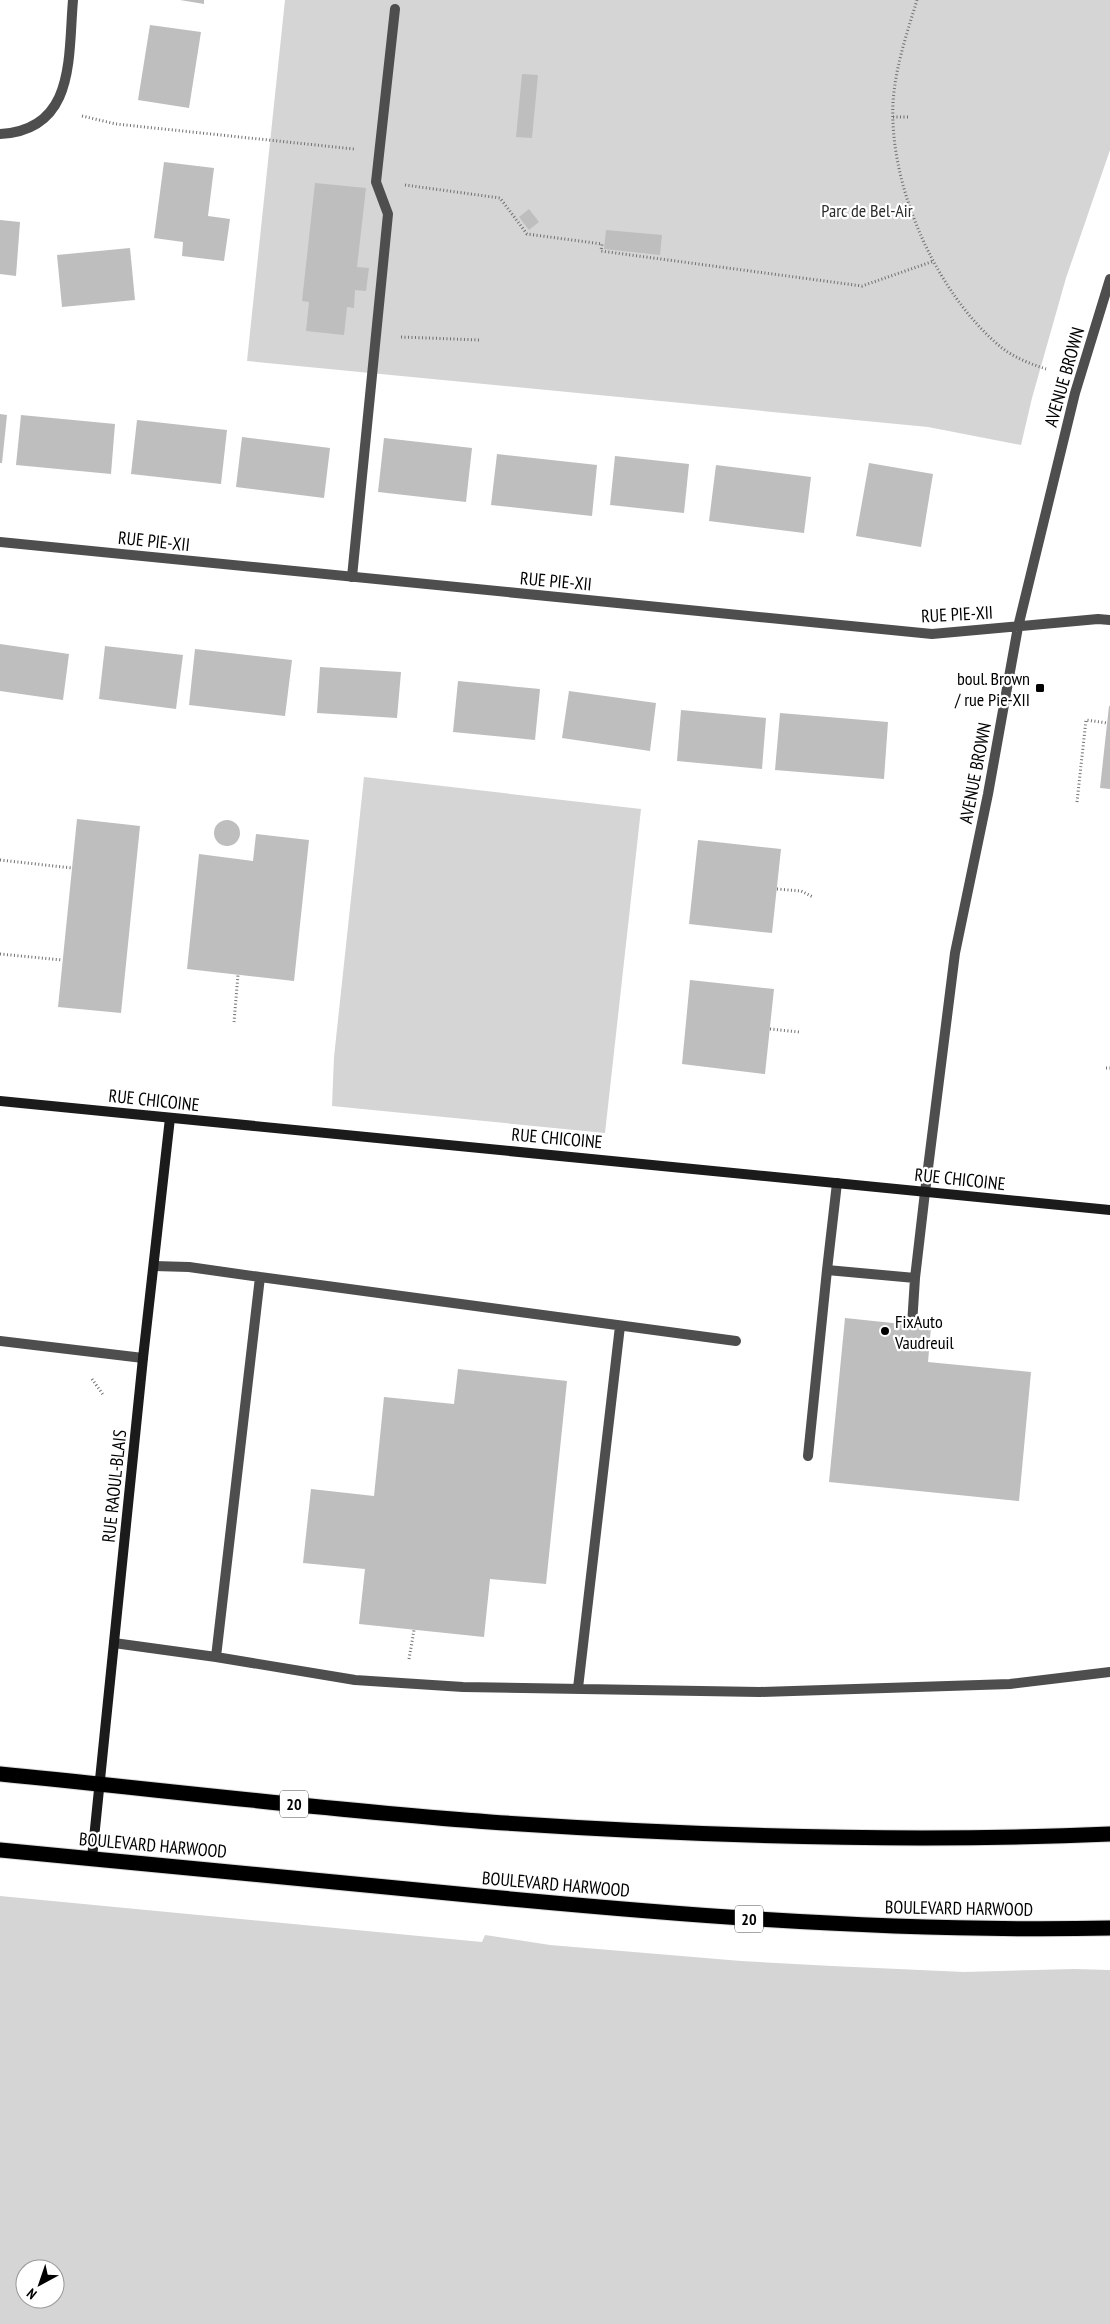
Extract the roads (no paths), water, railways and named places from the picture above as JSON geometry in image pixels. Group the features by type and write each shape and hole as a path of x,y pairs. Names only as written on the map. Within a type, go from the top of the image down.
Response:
{"highway":[{"name":"20","path":"0,1774 488,1822 659,1832 786,1838 885,1839 1110,1834"},
{"name":"BOULEVARD HARWOOD","path":"0,1850 476,1896 781,1922 886,1926 1110,1928"}],"street":[{"path":"0,134 21,132 30,128 40,121 59,101 65,79 73,0"},
{"path":"352,578 388,214 376,182 395,9"},
{"name":"AVENUE BROWN","path":"912,1325 915,1278 955,953 988,794 1018,627 1076,393 1110,279"},
{"name":"RUE PIE-XII","path":"0,542 932,634 1098,619 1110,620"},
{"name":"RUE CHICOINE","path":"0,1101 1110,1210"},
{"name":"RUE RAOUL-BLAIS","path":"92,1858 143,1358 170,1118"},
{"path":"808,1456 836,1183"},
{"path":"154,1266 189,1267 736,1341"},
{"path":"827,1270 915,1278"},
{"path":"216,1656 260,1277"},
{"path":"578,1688 620,1326"},
{"path":"0,1341 143,1358"},
{"path":"114,1644 216,1656 356,1680 463,1687 760,1692 1010,1684 1110,1672"}],"place":[{"name":"boul. Brown / rue Pie-XII","path":"1040,688"},
{"name":"FixAuto Vaudreuil","path":"885,1331"}],"park label":[{"name":"Parc de Bel-Air","path":"867,210"}]}
